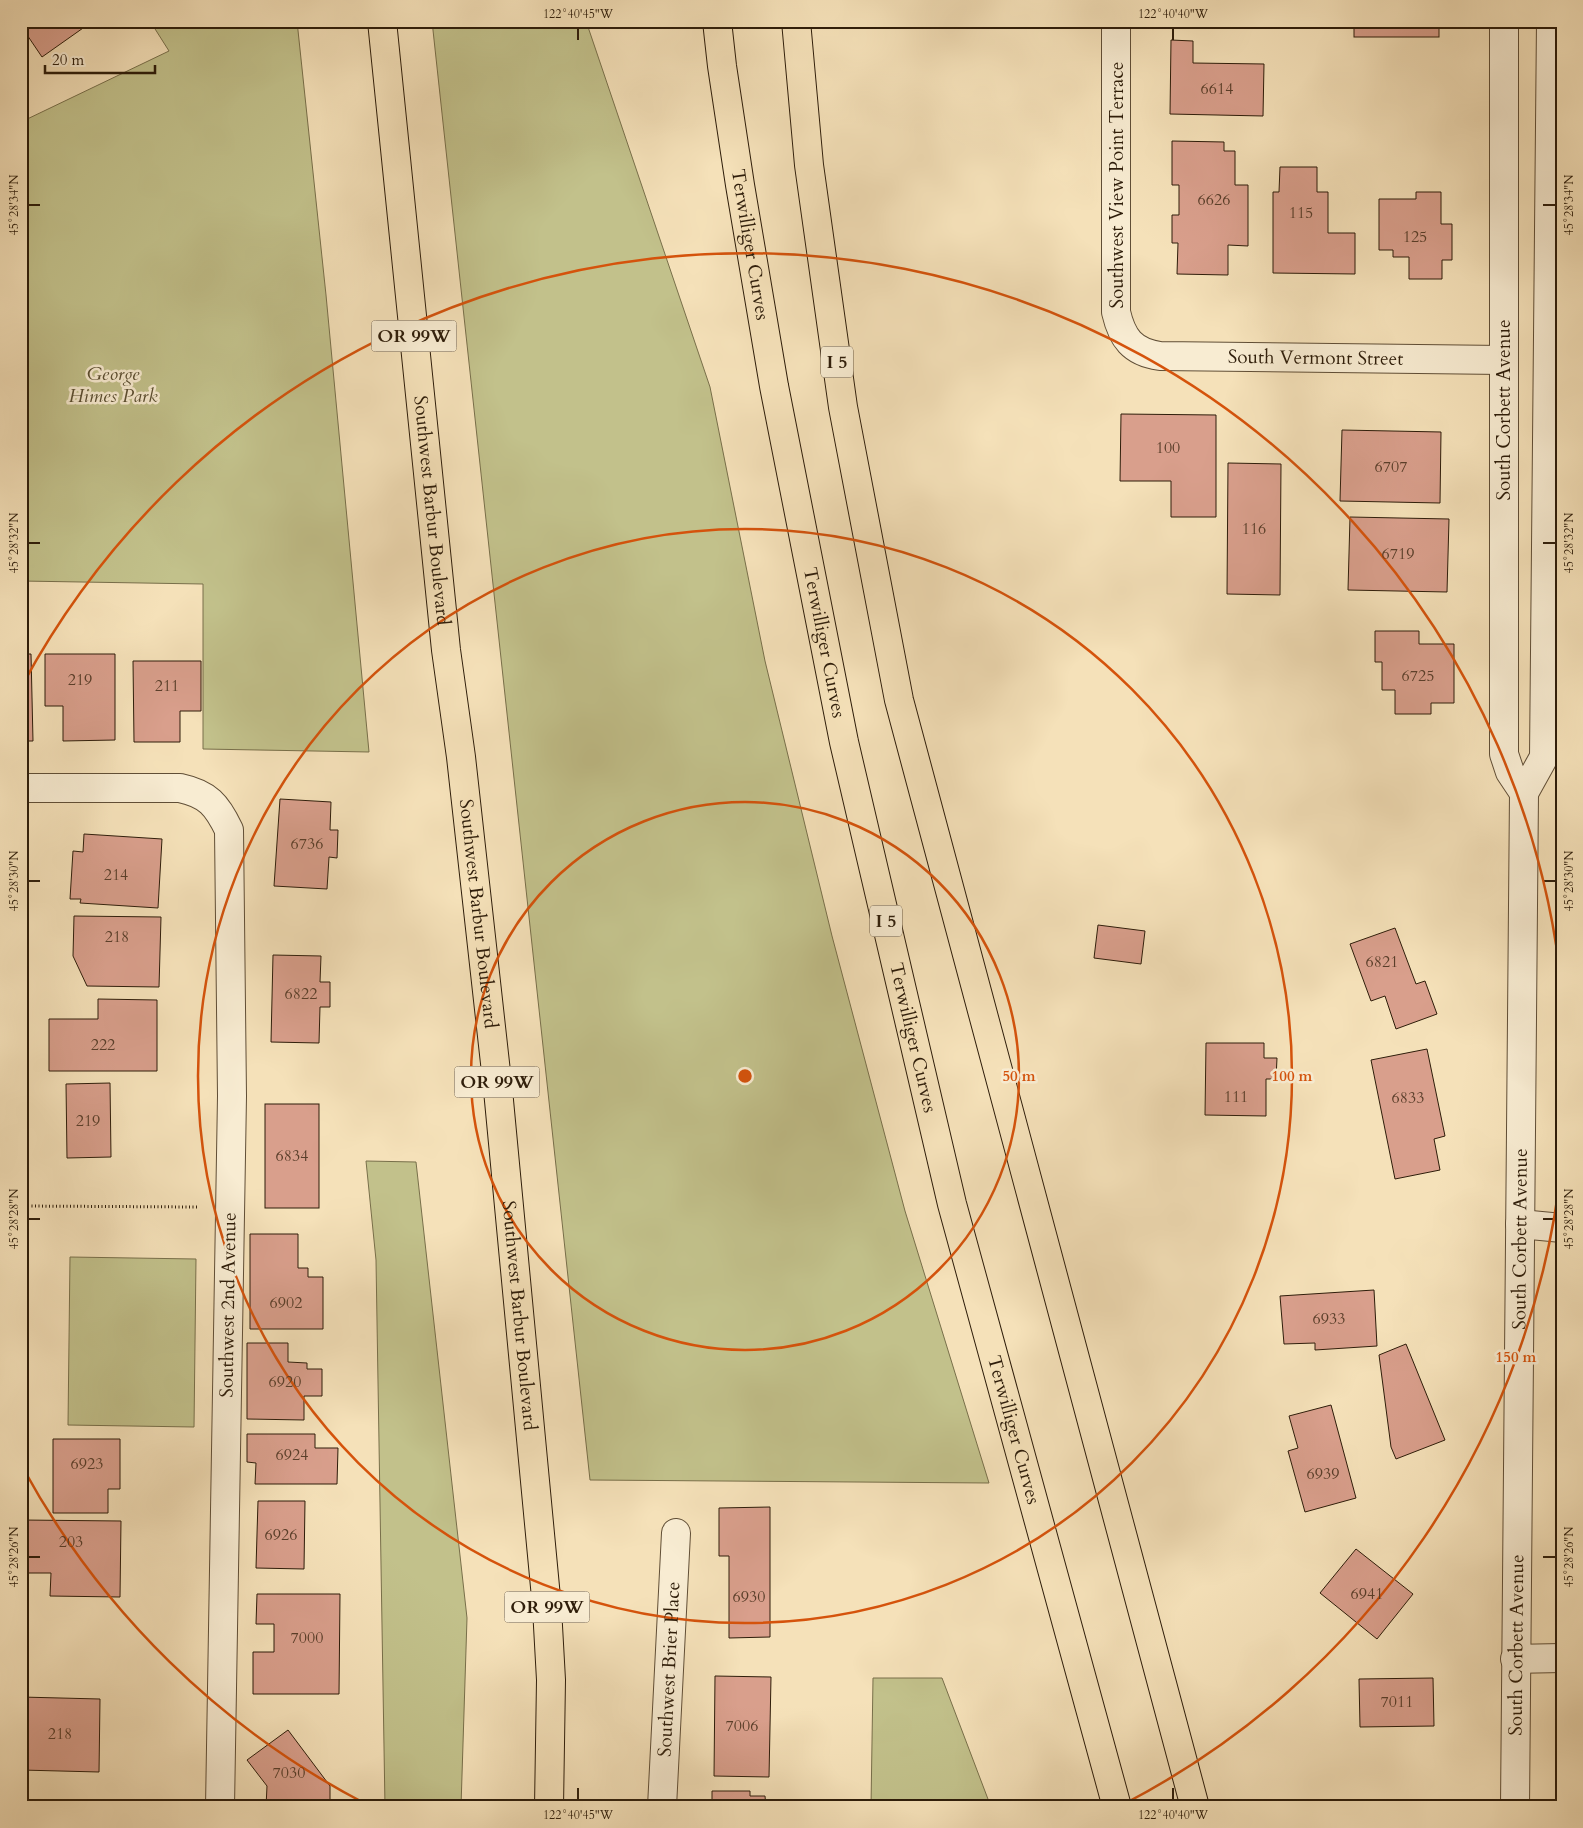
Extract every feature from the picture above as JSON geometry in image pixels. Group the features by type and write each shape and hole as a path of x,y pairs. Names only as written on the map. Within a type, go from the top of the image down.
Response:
{"main road":[{"name":"Southwest Barbur Boulevard","path":"382,21 446,650 461,757 498,1090 547,1608 551,1680 549,1807"},
{"name":"Terwilliger Curves","path":"717,21 740,186 774,386 844,742 952,1204 1117,1807"},
{"name":"I 5","path":"796,21 810,165 843,407 899,700 1195,1807"}],"street":[{"name":"Southwest View Point Terrace","path":"1116,21 1116,312 1119,327 1130,344"},
{"name":"South Corbett Avenue","path":"1504,21 1504,754 1510,772 1524,793"},
{"name":"South Corbett Avenue","path":"1515,1807 1524,793 1544,757 1551,21"},
{"name":"South Vermont Street","path":"1130,344 1145,354 1160,356 1503,360"},
{"name":"Southwest 2nd Avenue","path":"21,788 180,788 196,791 217,807 229,830 230,1208 220,1807"},
{"path":"1520,1224 1562,1228"},
{"name":"Southwest Brier Place","path":"662,1807 676,1533"},
{"path":"1515,1659 1562,1658"}],"path":[{"path":"21,1206 230,1208"}],"green space":[{"name":"George Himes Park","path":"150,21 297,21 326,295 369,752 203,749 203,584 21,581 21,122 169,51"},
{"path":"432,21 586,21 710,387 765,661 832,936 905,1211 989,1483 590,1480"},
{"path":"366,1161 416,1162 467,1618 461,1807 385,1807 376,1260"},
{"path":"70,1257 196,1259 194,1427 68,1425"},
{"path":"873,1678 942,1678 991,1807 871,1807"}],"building":[{"path":"21,21 93,21 42,57 21,26"},
{"path":"1354,21 1439,21 1439,37 1354,37"},
{"path":"1171,40 1193,41 1193,63 1264,64 1263,116 1170,114"},
{"path":"1172,141 1224,142 1224,151 1235,151 1235,185 1248,185 1248,246 1228,245 1228,275 1177,274 1178,243 1172,243 1172,215 1179,215 1179,185 1172,185"},
{"path":"1280,167 1317,167 1317,192 1328,192 1328,233 1355,233 1355,274 1273,273 1273,192 1279,192"},
{"path":"1416,192 1441,192 1441,224 1452,224 1452,260 1442,260 1442,279 1409,279 1409,257 1393,257 1393,250 1379,250 1379,199 1416,199"},
{"path":"1121,414 1216,415 1216,517 1171,517 1171,481 1120,481"},
{"path":"1342,430 1441,432 1440,503 1340,501"},
{"path":"1228,463 1281,464 1280,595 1227,594"},
{"path":"1350,517 1449,519 1447,592 1348,590"},
{"path":"1375,631 1419,631 1419,644 1454,644 1454,703 1431,703 1431,714 1395,714 1395,690 1382,690 1382,662 1375,662"},
{"path":"21,654 31,654 33,741 21,741"},
{"path":"45,654 115,654 115,740 63,741 63,706 45,706"},
{"path":"133,661 201,661 201,711 180,711 180,742 134,742"},
{"path":"280,799 331,802 330,830 338,830 337,858 329,857 327,889 274,886"},
{"path":"84,834 162,839 158,908 80,903 81,899 70,899 73,851 83,852"},
{"path":"74,916 161,917 159,987 87,986 73,956"},
{"path":"1098,925 1145,931 1141,964 1094,958"},
{"path":"1395,928 1416,984 1425,981 1437,1014 1396,1029 1385,996 1371,1001 1350,944"},
{"path":"273,955 321,956 320,982 330,982 330,1007 320,1007 319,1043 271,1042"},
{"path":"98,999 157,1000 157,1071 49,1071 49,1019 98,1019"},
{"path":"1206,1043 1264,1043 1264,1058 1277,1058 1276,1079 1266,1079 1266,1116 1205,1115"},
{"path":"1427,1049 1445,1136 1434,1139 1440,1170 1395,1179 1371,1060"},
{"path":"110,1083 111,1157 67,1158 66,1084"},
{"path":"265,1104 319,1104 319,1208 265,1208"},
{"path":"250,1234 298,1234 298,1268 308,1268 308,1277 323,1277 323,1329 250,1329"},
{"path":"1374,1290 1377,1346 1315,1350 1315,1343 1284,1344 1280,1296"},
{"path":"247,1343 288,1343 288,1362 307,1363 307,1369 322,1369 322,1396 304,1396 304,1420 247,1419"},
{"path":"1406,1344 1445,1440 1396,1459 1391,1447 1379,1355"},
{"path":"1331,1405 1356,1498 1305,1512 1288,1451 1298,1448 1289,1416"},
{"path":"247,1434 315,1434 315,1448 338,1448 337,1484 255,1484 256,1463 247,1462"},
{"path":"53,1439 120,1439 120,1489 108,1489 108,1513 53,1513"},
{"path":"258,1501 305,1501 304,1569 256,1568"},
{"path":"770,1507 770,1637 729,1638 729,1556 719,1556 719,1508"},
{"path":"22,1520 121,1521 120,1597 50,1596 51,1573 21,1573"},
{"path":"1356,1549 1413,1594 1377,1639 1320,1593"},
{"path":"257,1594 340,1594 339,1694 253,1694 253,1652 274,1652 274,1624 256,1624"},
{"path":"715,1676 771,1677 769,1777 714,1776"},
{"path":"1433,1678 1434,1726 1360,1727 1359,1679"},
{"path":"21,1697 100,1699 99,1772 21,1770"},
{"path":"288,1730 330,1786 330,1807 266,1807 267,1786 247,1760"},
{"path":"712,1791 750,1791 750,1796 765,1796 766,1807 701,1807 701,1803 712,1803"},
{"path":"56,1800 129,1803 128,1807 53,1807"}]}
